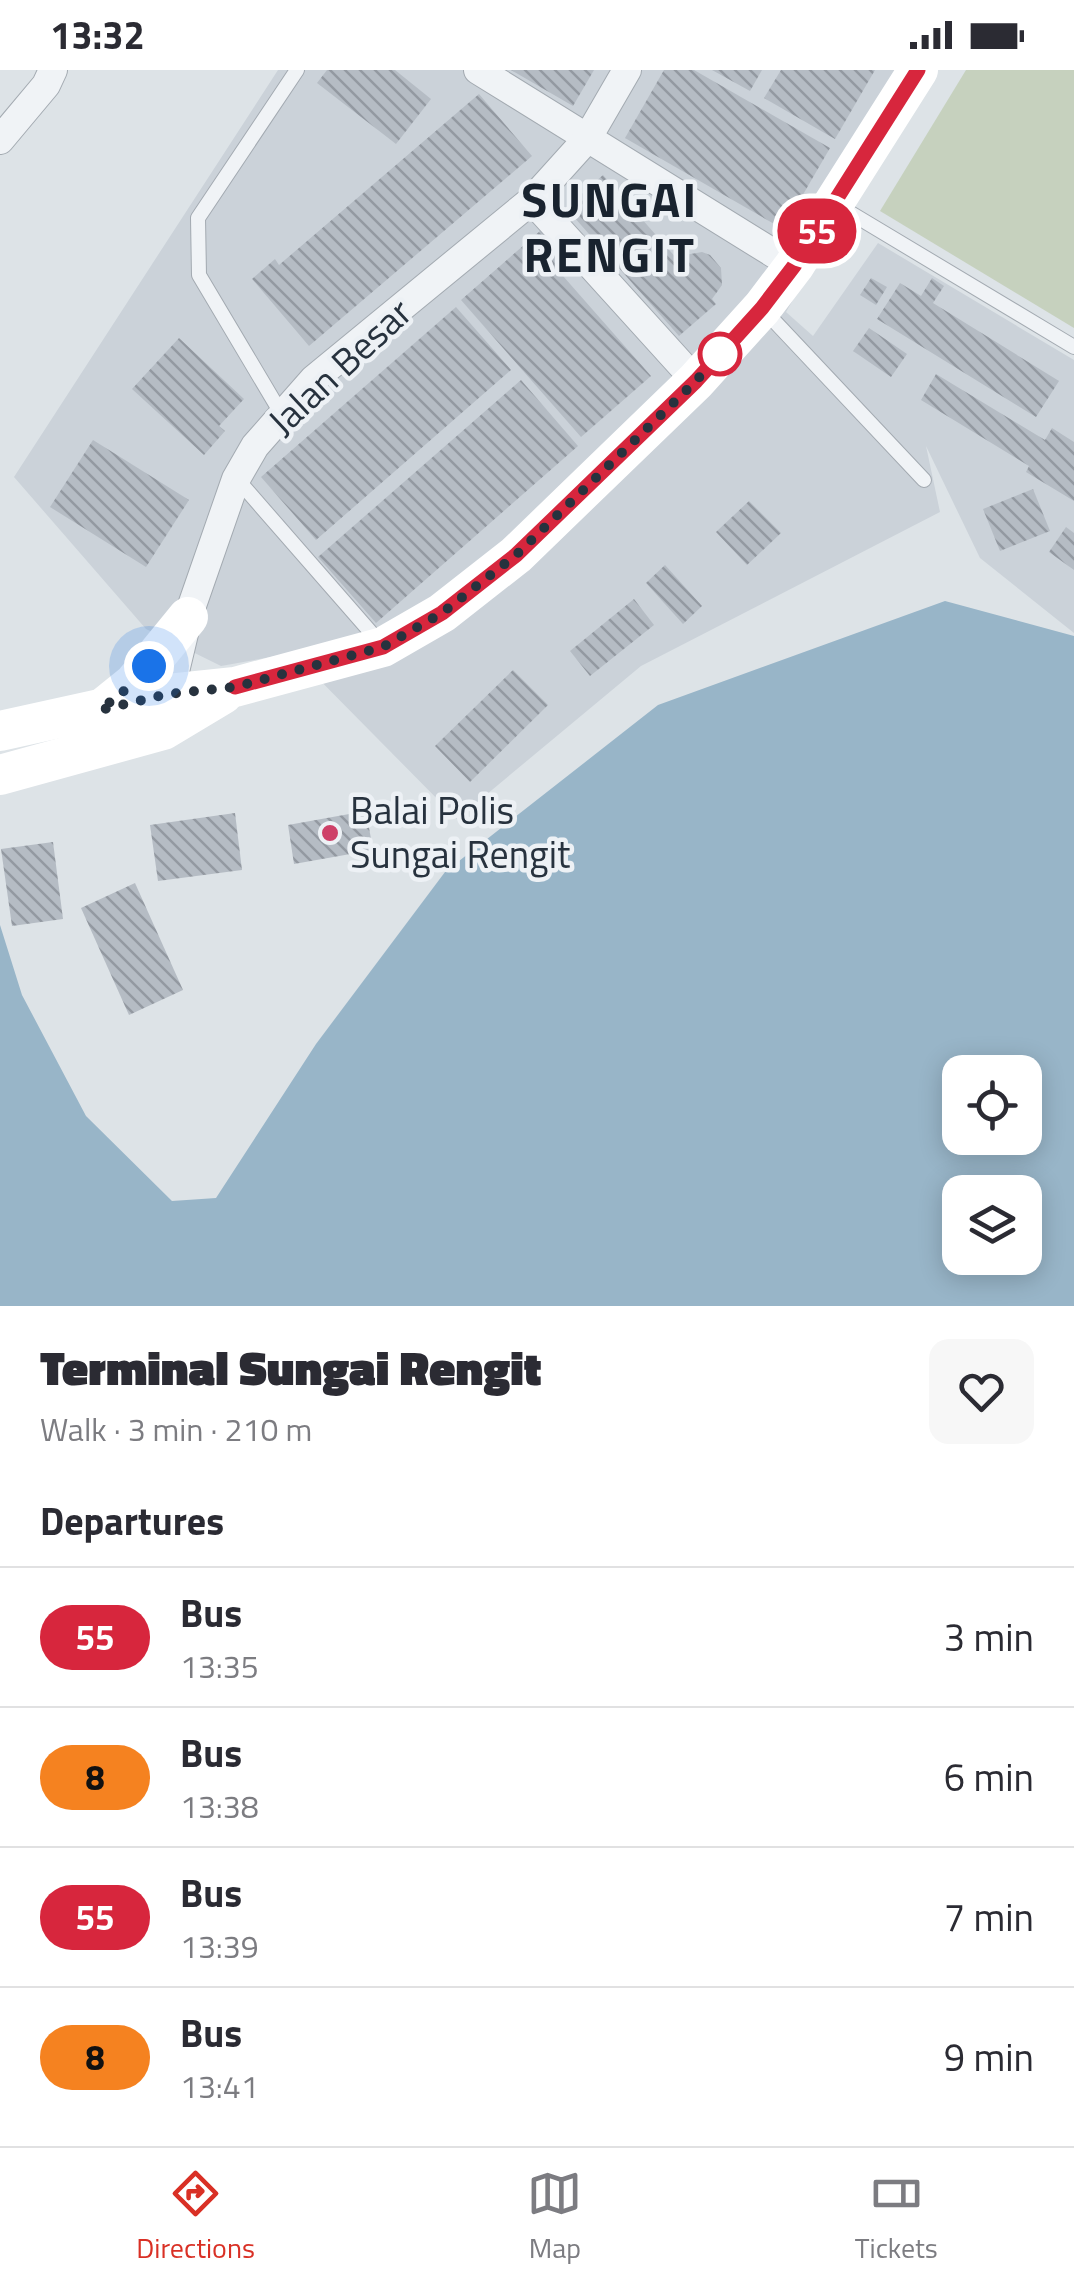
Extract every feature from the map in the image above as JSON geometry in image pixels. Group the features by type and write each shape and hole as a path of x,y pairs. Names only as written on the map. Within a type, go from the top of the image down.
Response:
{"main road":[{"path":"4,774 235,687 383,647 442,613 516,555 696,381 762,308 794,266 918,70"},
{"path":"100,710 134,683 188,617"},
{"path":"1,731 100,710 165,712"}],"street":[{"path":"0,140 53,70"},
{"path":"478,70 794,266"},
{"name":"Jalan Besar","path":"165,712 188,617 236,479 255,446 314,380 532,200 587,139 627,70"},
{"path":"532,200 696,381"}],"lane":[{"path":"282,414 199,275 196,256 198,218 296,70"},
{"path":"834,203 1074,347"},
{"path":"762,308 924,480"},
{"path":"236,479 383,647"}],"shaded area":[{"path":"278,70 925,70 786,312 813,336 878,243 1074,360 1074,633 980,558 926,446 940,512 641,666 457,819 293,653 221,666 146,629 14,477"}],"green space":[{"path":"966,70 1074,70 1074,328 880,211"}],"water":[{"path":"945,601 1074,636 1074,1306 0,1306 0,925 22,995 86,1116 172,1201 216,1198 316,1044 445,872 658,705"}],"building":[{"path":"327,70 395,70 431,99 396,144 317,83"},
{"path":"511,70 594,70 573,106"},
{"path":"664,70 694,70 830,148 783,229 625,138"},
{"path":"712,70 762,70 750,91"},
{"path":"781,70 875,70 835,139 764,98"},
{"path":"479,94 532,156 309,346 252,279 275,259 279,265"},
{"path":"603,175 678,260 702,252 721,268 722,285 712,299 716,304 679,336 566,208"},
{"path":"540,231 566,260 556,268 651,376 581,437 461,300"},
{"path":"871,278 887,287 876,305 860,295"},
{"path":"932,278 944,286 933,303 1059,381 1036,417 877,319 900,283 921,296"},
{"path":"456,307 511,370 316,540 261,477"},
{"path":"869,328 907,354 891,377 853,351"},
{"path":"179,338 244,399 219,426 225,431 204,455 132,389"},
{"path":"936,374 1045,440 1052,428 1074,442 1074,501 1026,472 1029,466 921,400"},
{"path":"521,380 578,446 376,623 318,557"},
{"path":"93,440 189,500 146,567 50,507"},
{"path":"1033,489 1050,531 1000,551 983,509"},
{"path":"749,501 781,533 747,565 716,532"},
{"path":"1066,527 1074,533 1074,570 1049,552"},
{"path":"665,565 702,606 683,624 646,583"},
{"path":"634,599 654,625 590,676 570,651"},
{"path":"513,670 548,705 470,782 435,746"},
{"path":"366,811 373,850 294,864 288,825"},
{"path":"235,813 242,870 158,881 150,825"},
{"path":"53,842 63,919 12,926 1,849"},
{"path":"135,883 183,990 129,1015 81,908"}],"bus line":[{"name":"55","path":"235,687 383,647 442,613 516,555 696,381 762,308 794,266 918,70"}],"place":[{"name":"Balai Polis Sungai Rengit","path":"330,833"}],"district":[{"name":"SUNGAI RENGIT","path":"610,228"}],"route":[{"path":"149,666 100,710 168,694 235,687 383,647 442,613 516,555 720,354"}]}
